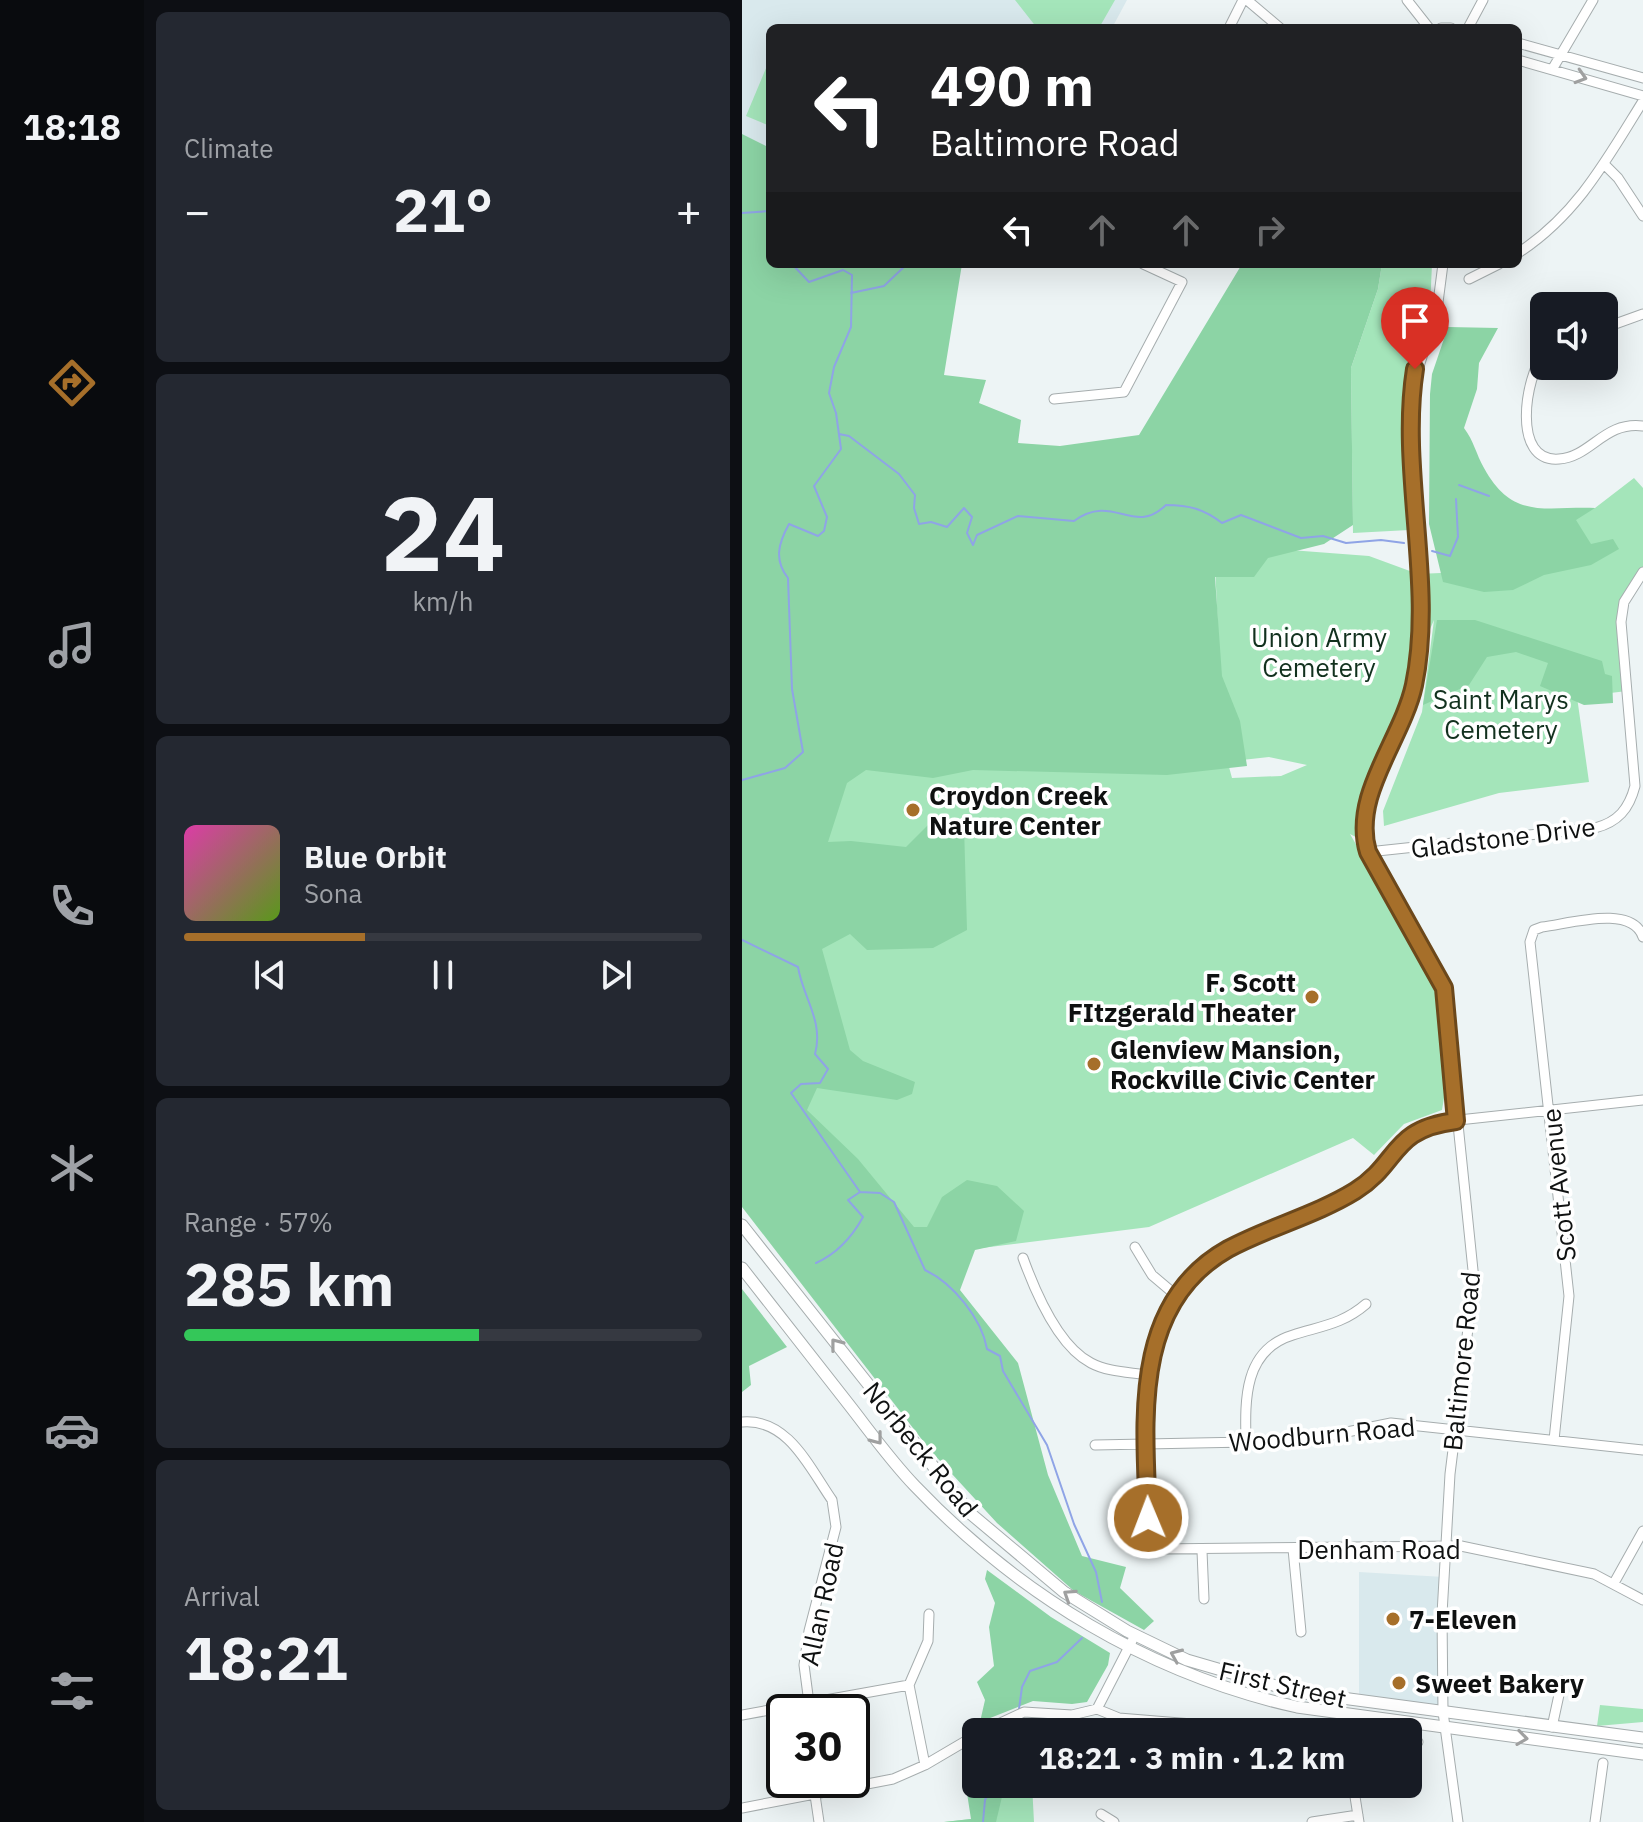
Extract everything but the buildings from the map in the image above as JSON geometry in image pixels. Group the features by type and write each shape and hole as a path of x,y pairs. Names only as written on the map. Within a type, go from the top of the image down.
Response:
{"main road":[{"name":"Norbeck Road","path":"742,1225 971,1514 1064,1592 1135,1635"},
{"name":"Norbeck Road","path":"742,1268 927,1498 1042,1595 1093,1630 1128,1648"},
{"name":"First Street","path":"1135,1635 1187,1660 1285,1689 1643,1738"},
{"name":"First Street","path":"1128,1648 1193,1676 1259,1698 1643,1754"}],"street":[{"path":"1231,24 1245,0 1275,24"},
{"path":"1407,0 1426,24"},
{"path":"1470,24 1483,0"},
{"path":"1553,68 1593,0"},
{"path":"1522,44 1643,78"},
{"path":"1522,61 1643,98 1604,164 1565,218 1522,250"},
{"path":"1604,164 1618,178 1643,216"},
{"path":"1054,399 1124,392 1182,282 1152,268"},
{"name":"Baltimore Road","path":"1442,268 1437,310 1413,385 1421,615 1419,651 1403,723 1365,812 1363,831 1368,852 1444,988 1474,1280 1445,1547 1443,1712 1458,1822"},
{"path":"1469,279 1491,268"},
{"path":"1618,323 1643,314"},
{"path":"1531,380 1527,388 1528,438 1536,451 1547,458 1561,459 1613,429 1629,424 1643,426"},
{"name":"Gladstone Drive","path":"1368,852 1595,828 1618,818 1631,802 1635,786 1621,622 1624,602 1638,588 1643,572"},
{"name":"Scott Avenue","path":"1554,1440 1569,1296 1530,942 1534,930 1621,919 1634,923 1643,937"},
{"path":"1146,1444 1147,1375 1157,1334 1178,1297 1201,1269 1227,1250 1357,1190 1415,1130 1431,1123 1643,1100"},
{"path":"1135,1247 1152,1275 1178,1297"},
{"path":"1023,1258 1063,1336 1076,1353 1104,1369 1147,1375"},
{"path":"1246,1443 1248,1381 1266,1351 1283,1338 1339,1323 1366,1304"},
{"name":"Allan Road","path":"742,1422 756,1421 777,1428 814,1474 835,1510 836,1527 804,1665 808,1694"},
{"name":"Woodburn Road","path":"1095,1445 1303,1441 1391,1423 1643,1450"},
{"name":"Denham Road","path":"1146,1444 1148,1542 1154,1549 1202,1551 1461,1546 1566,1567 1614,1583 1643,1600"},
{"path":"1614,1583 1643,1531"},
{"path":"1293,1549 1301,1632"},
{"path":"1202,1551 1204,1599"},
{"path":"925,1765 909,1685 928,1641 929,1614"},
{"path":"1097,1709 1135,1635"},
{"path":"1552,1727 1562,1681"},
{"path":"859,1694 909,1685"},
{"path":"1011,1718 1019,1714 1072,1715 1097,1709 1119,1718"},
{"path":"742,1715 766,1711"},
{"path":"870,1785 925,1765 962,1743"},
{"path":"1595,1822 1603,1763"},
{"path":"742,1808 798,1798"},
{"path":"815,1798 819,1822"},
{"path":"1312,1822 1358,1818 1355,1798"},
{"path":"1101,1814 1114,1822"}],"shaded area":[{"path":"742,0 1127,0 1114,24 766,24 766,151 742,138"},
{"path":"1359,1572 1444,1577 1443,1712 1359,1701"}],"green space":[{"path":"1015,0 1115,0 1101,24 1034,24"},
{"path":"766,68 766,124 746,116"},
{"path":"742,134 766,146 766,268 961,268 944,375 986,380 979,403 1021,420 1018,443 1060,446 1139,435 1240,268 1381,268 1378,289 1351,368 1353,525 1324,544 1268,558 1254,577 1215,577 1222,676 1240,721 1247,766 1167,775 973,770 933,778 866,770 847,783 828,842 851,841 906,847 930,823 964,826 967,930 933,948 867,950 850,934 822,949 850,1050 863,1061 915,1082 912,1094 897,1100 817,1088 807,1110 858,1159 914,1227 927,1227 942,1197 967,1180 997,1186 1024,1211 1016,1241 975,1250 960,1290 1018,1363 1048,1475 1082,1556 1126,1567 1120,1588 1154,1621 1144,1630 1074,1591 997,1523 930,1450 742,1207"},
{"path":"742,224 766,243 766,268 798,268 1108,514 1128,515 1133,532 1149,531 1188,770 1229,767 1232,778 1281,776 1307,765 1269,757 1224,762 1215,564 1290,550 1369,556 1418,574 1508,570 1497,527 1595,508 1634,478 1643,488 1643,572 1624,603 1622,629 1627,691 1577,697 1589,782 1499,793 1384,826 1383,811 1422,712 1434,620 1420,657 1404,721 1370,794 1364,826 1365,842 1350,834 1440,989 1448,1096 1444,1098 1442,1110 1404,1124 1374,1155 1353,1138 1149,1227 909,1257 834,1285 813,1255 742,1186"},
{"path":"1381,268 1432,268 1430,308 1404,391 1409,530 1353,533 1351,368 1378,289"},
{"path":"1448,327 1498,328 1479,363 1477,389 1464,428 1495,485 1507,496 1532,507 1595,508 1576,520 1591,544 1613,539 1619,549 1591,565 1544,575 1513,590 1484,592 1443,582 1429,524 1430,394 1432,374"},
{"path":"1437,620 1475,620 1602,661 1605,674 1612,676 1613,703 1584,705 1540,686 1548,663 1516,652 1487,657 1469,685 1423,705"},
{"path":"742,1289 787,1347 749,1366 751,1385 742,1392"},
{"path":"987,1570 1051,1617 1110,1653 1108,1665 1087,1702 1033,1701 990,1718 981,1718 985,1700 977,1682 994,1666 989,1627 995,1603 985,1579"},
{"path":"1600,1705 1643,1709 1643,1722 1597,1726"},
{"path":"968,1798 1002,1798 996,1822 944,1822 971,1819"},
{"path":"978,1798 1033,1798 1034,1822 944,1822 971,1819"}],"waterway":[{"path":"742,213 766,211"},
{"path":"742,780 785,768 803,752 792,689 788,578 779,552 789,524 818,536 824,531 827,517 814,486 841,449 836,413 829,393 834,367 851,327 852,275 843,270 809,282 796,268"},
{"path":"851,293 884,286 903,268"},
{"path":"839,434 849,436 899,474 915,495 914,508 919,524 931,522 947,527 964,508 972,517 967,533 973,545 977,535 1018,516 1074,521 1088,513 1101,511 1143,517 1154,514 1166,505 1196,509 1222,523 1241,515 1301,538 1323,536 1346,543 1381,540 1404,543"},
{"path":"1459,485 1489,496"},
{"path":"1432,551 1450,556 1458,537 1456,499"},
{"path":"742,940 798,967 815,1020 815,1054 828,1069 820,1083 801,1084 791,1093 860,1192 880,1193 894,1202 925,1270 946,1284 965,1303 979,1326 987,1349 1000,1356 1003,1371 1047,1445 1074,1524 1096,1572 1102,1602"},
{"path":"816,1263 837,1250 859,1224 863,1217 848,1200 860,1192"},
{"path":"1019,1709 1022,1687 1030,1671 1057,1662 1082,1638"},
{"path":"983,1822 986,1798"}],"place":[{"name":"Croydon Creek Nature Center","path":"913,810"},
{"name":"F. Scott FItzgerald Theater","path":"1312,997"},
{"name":"Glenview Mansion, Rockville Civic Center","path":"1094,1064"},
{"name":"7-Eleven","path":"1393,1619"},
{"name":"Sweet Bakery","path":"1399,1683"}],"route":[{"path":"1148,1518 1146,1444 1150,1355 1169,1311 1188,1283 1227,1250 1357,1190 1415,1130 1431,1123 1456,1121 1444,988 1368,852 1363,831 1372,791 1403,723 1414,685 1420,640 1415,369"}],"park label":[{"name":"Union Army Cemetery","path":"1319,652"},
{"name":"Saint Marys Cemetery","path":"1501,714"}]}
